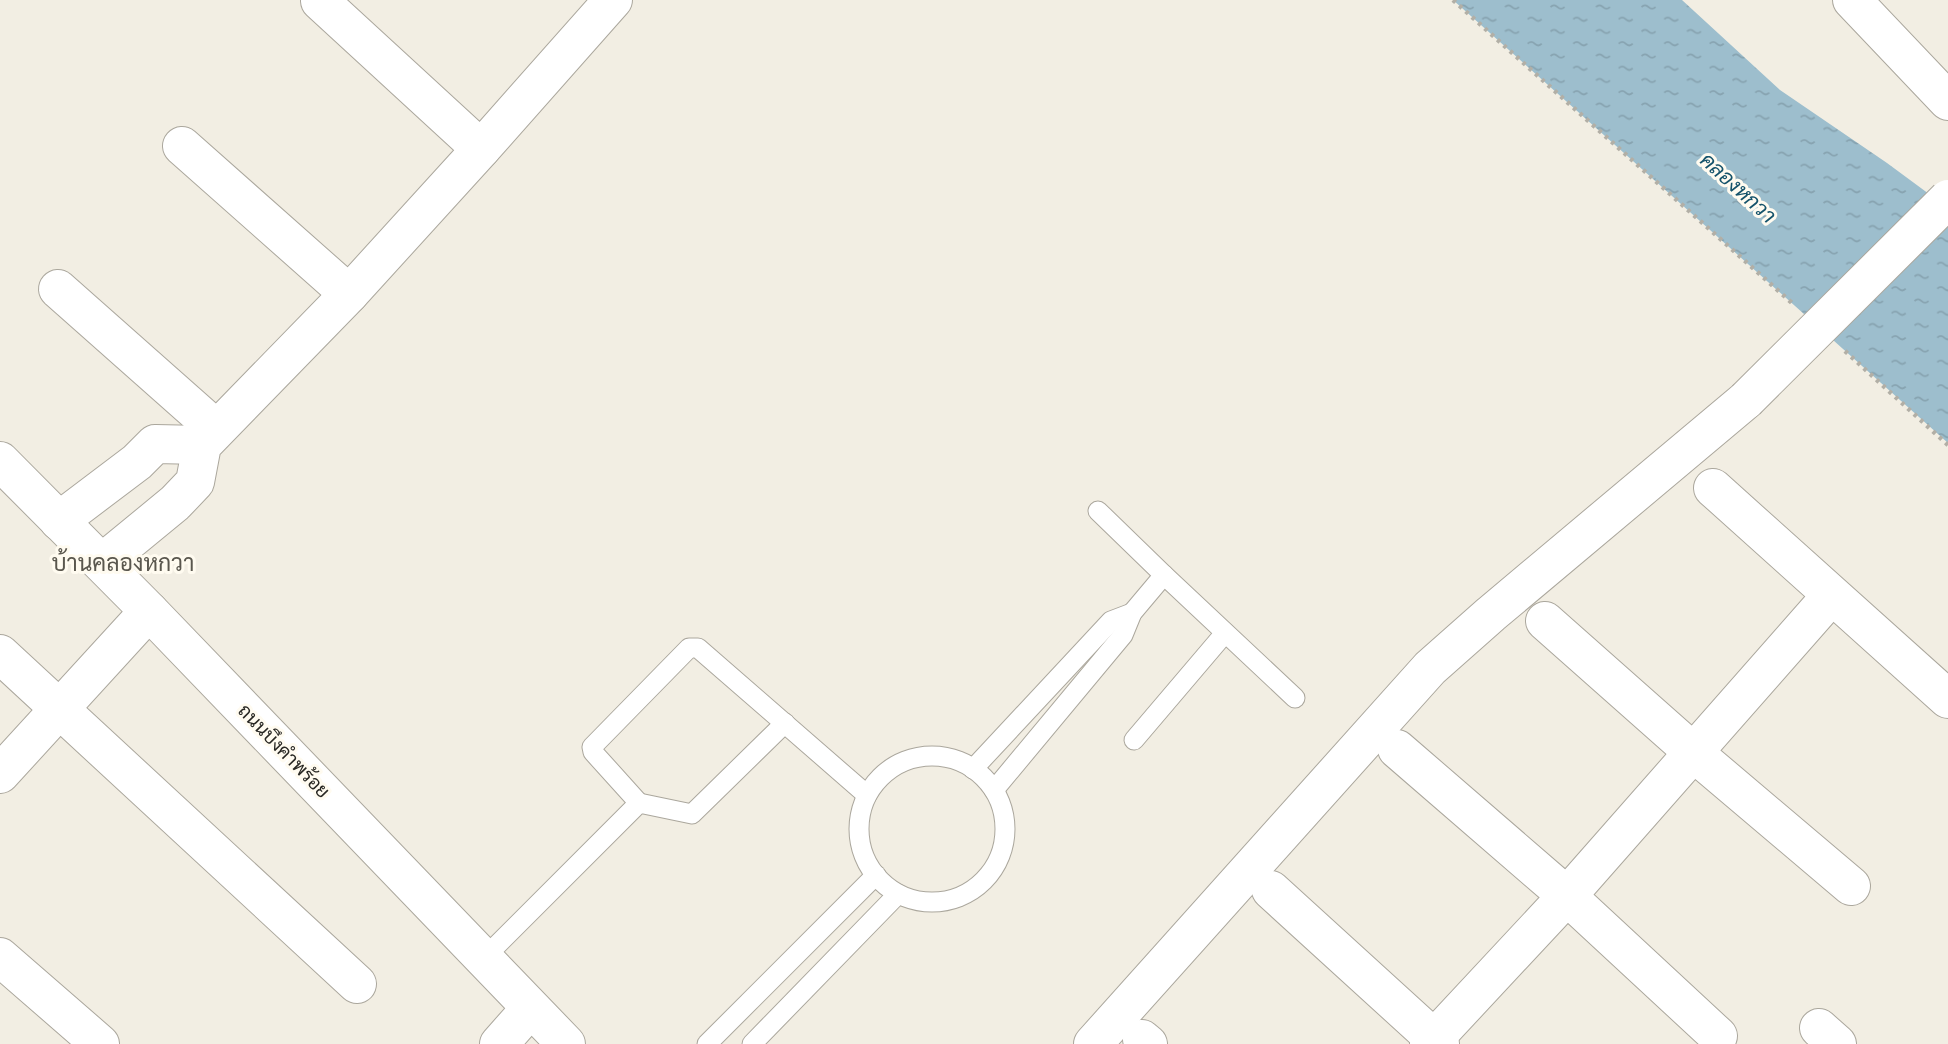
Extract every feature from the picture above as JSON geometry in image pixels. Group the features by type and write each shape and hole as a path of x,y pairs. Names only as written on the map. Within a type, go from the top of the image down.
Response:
{"street":[{"path":"1852,0 1948,101"},
{"path":"320,1 481,149"},
{"path":"102,563 175,503 195,482 209,437 349,294 481,149 602,4"},
{"path":"182,146 349,294"},
{"path":"1093,1044 1430,668 1746,400 1948,199"},
{"path":"58,289 209,437"},
{"path":"58,521 137,462 155,444 209,437"},
{"name":"ถนนบึงคำพร้อย","path":"0,461 149,611 566,1044"},
{"path":"1713,488 1948,699"},
{"path":"1271,890 1435,1042 1831,596"},
{"path":"0,774 149,611"},
{"path":"1545,621 1694,753 1851,886"},
{"path":"0,653 357,984"},
{"path":"1397,749 1567,896 1718,1036"},
{"path":"0,957 100,1044"},
{"path":"499,1044 530,1009"}],"lane":[{"path":"1098,511 1295,698"},
{"path":"994,790 1123,635 1132,614 1164,575"},
{"path":"973,769 1111,621 1132,614"},
{"path":"1134,740 1225,633"},
{"path":"785,723 692,814 639,803 593,752 592,747 689,648 698,648 785,723 867,795"},
{"path":"929,756 948,757 973,769 994,790 1002,807 1006,826 1004,845 997,863 986,879 972,891 955,899 936,902 916,901 898,894 882,883 870,869 862,851 859,832 860,813 877,779 892,767 909,759 929,756"},
{"path":"484,958 639,803"},
{"path":"707,1044 876,875"},
{"path":"752,1044 898,894"}],"path":[{"path":"1453,0 1795,306"},
{"path":"1836,343 1948,445"}],"water":[{"name":"คลองหกวา","path":"1453,0 1682,0 1780,90 1948,208 1948,443"}],"district":[{"name":"บ้านคลองหกวา","path":"123,563"}]}
